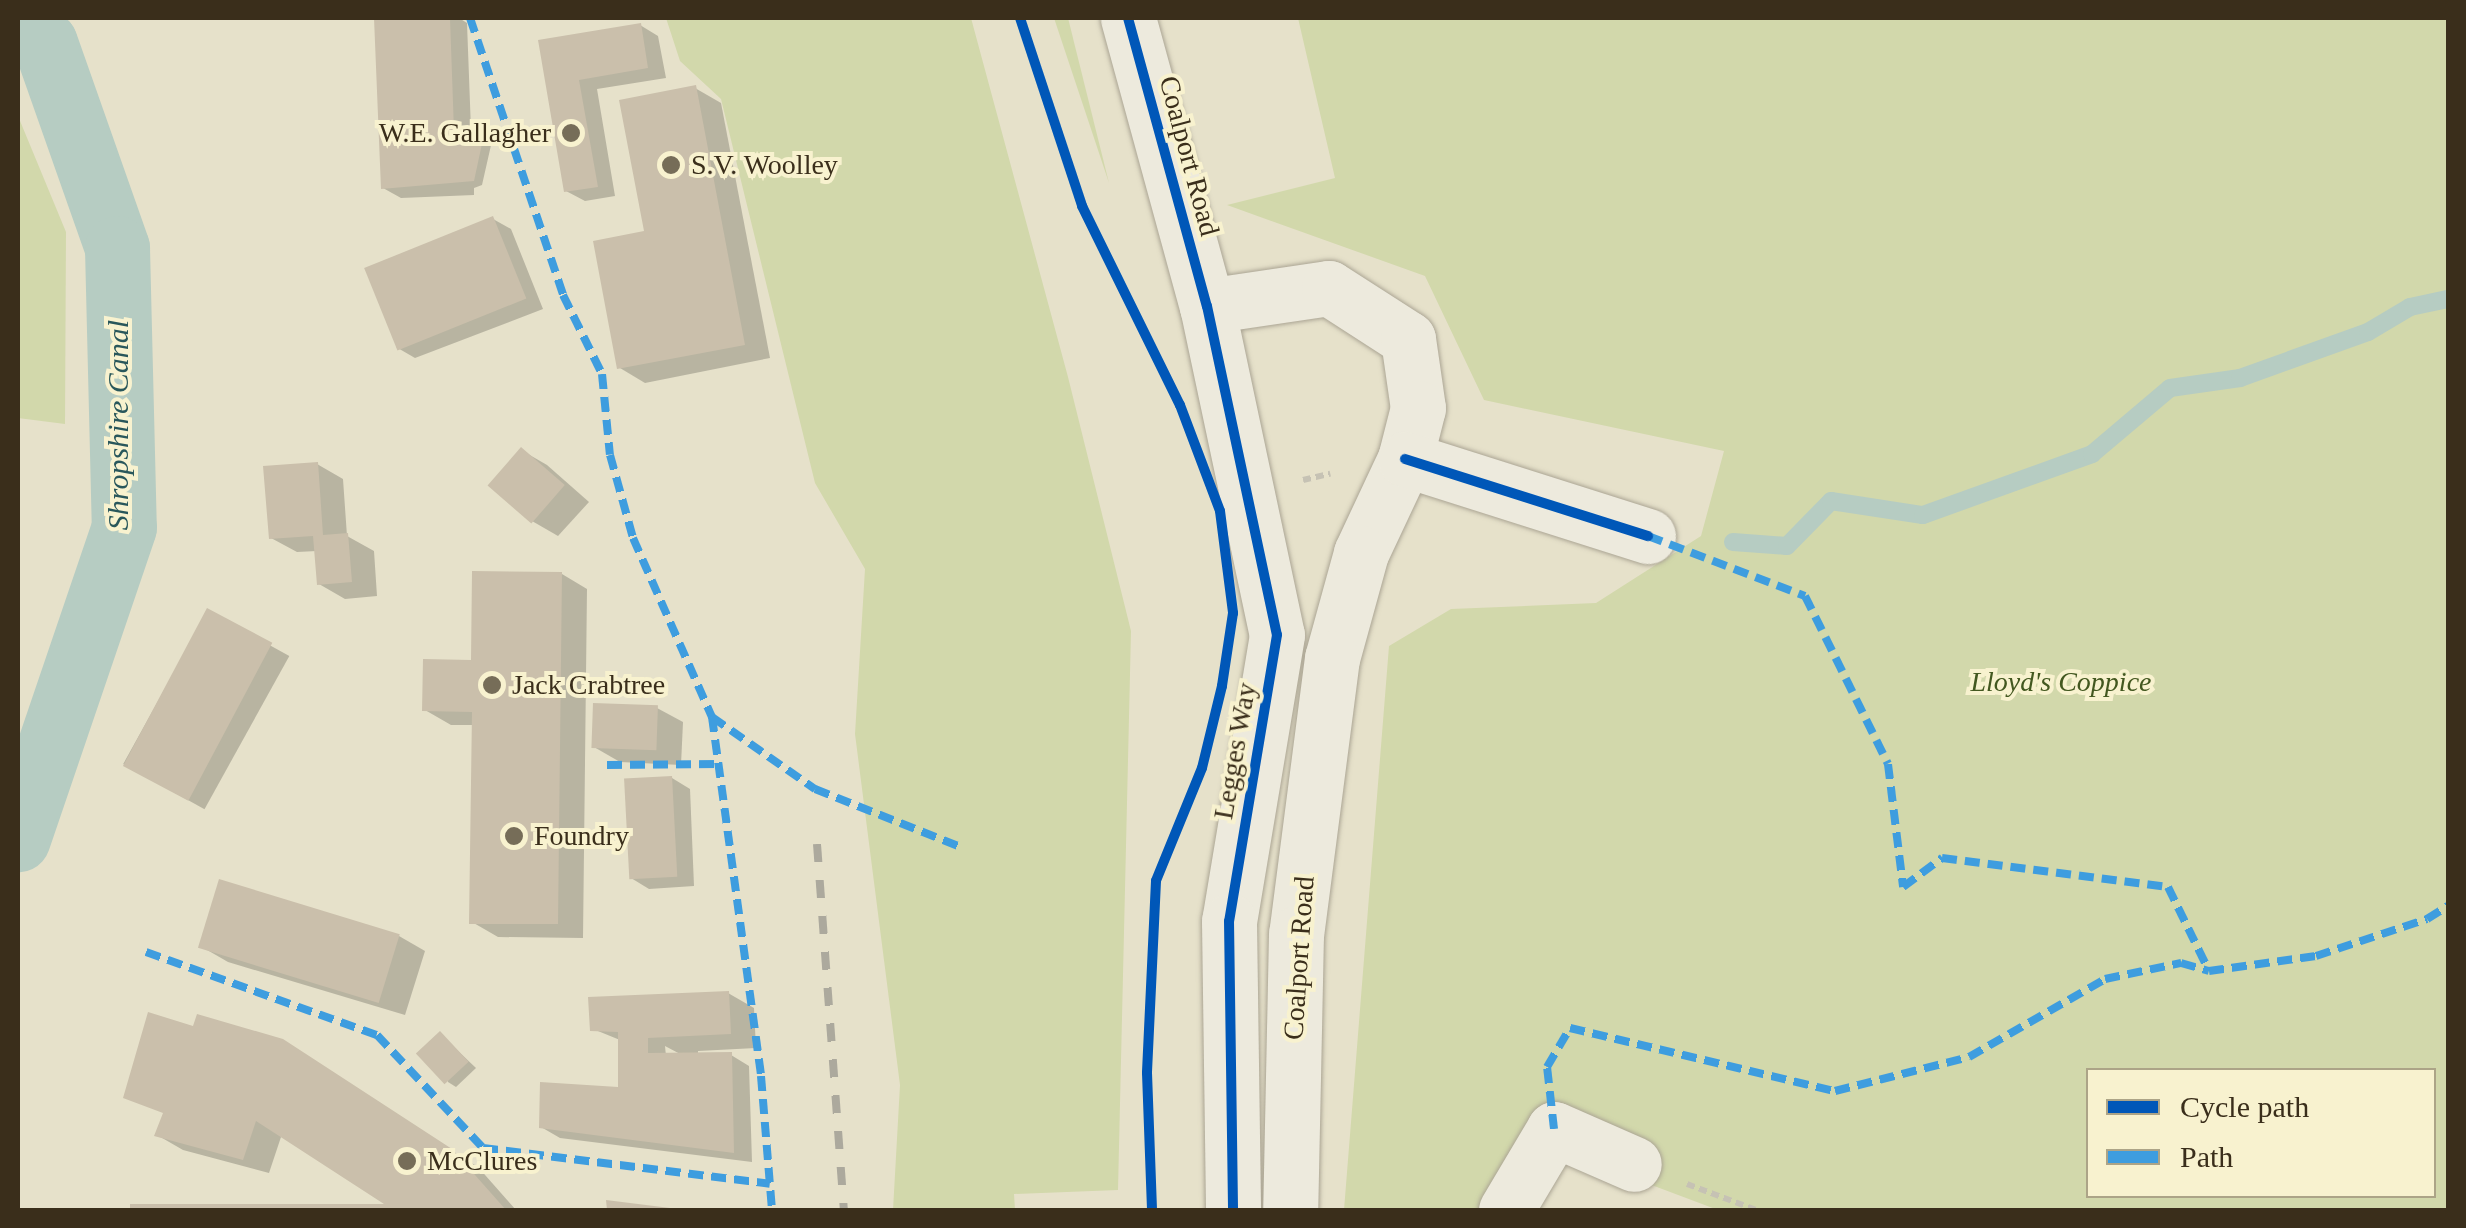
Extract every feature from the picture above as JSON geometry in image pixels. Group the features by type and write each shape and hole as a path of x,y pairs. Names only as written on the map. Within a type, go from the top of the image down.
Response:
{"street":[{"name":"Coalport Road","path":"1128,18 1207,306 1330,288 1408,339 1418,408 1405,459 1361,553 1332,658 1296,934 1290,1210"},
{"name":"Legges Way","path":"1207,306 1277,635 1229,921 1234,1210"},
{"path":"1405,459 1648,536"},
{"path":"1506,1210 1554,1129 1634,1164"}],"path":[{"path":"1634,1164 1756,1210"}],"green space":[{"path":"666,18 971,18 1068,377 1131,631 1118,1190 1014,1194 1015,1210 893,1210 900,1085 855,734 865,569 815,483 721,99 680,61"},
{"path":"1054,18 1068,18 1109,183"},
{"name":"Lloyd's Coppice","path":"1298,18 2448,18 2448,1210 1718,1210 1524,1137 1481,1210 1344,1210 1389,646 1451,609 1596,603 1701,536 1724,451 1484,400 1425,276 1227,205 1335,178"},
{"path":"18,116 66,232 65,424 18,418"}],"building":[{"path":"374,18 450,18 454,131 486,125 474,181 381,189"},
{"name":"W.E. Gallagher","path":"641,23 648,68 579,80 598,187 564,192 538,40"},
{"name":"S.V. Woolley","path":"696,85 745,345 617,369 593,241 644,231 619,100"},
{"path":"493,216 526,299 397,351 364,268"},
{"path":"521,447 565,485 531,524 488,485"},
{"path":"318,462 323,535 348,533 352,582 317,585 313,536 269,539 263,466"},
{"path":"472,571 562,572 558,924 469,924 472,712 422,711 423,659 471,660"},
{"path":"207,608 272,643 188,801 123,766"},
{"path":"593,703 658,705 656,750 591,748"},
{"path":"672,776 677,877 629,879 624,779"},
{"path":"219,879 400,934 379,1003 198,948"},
{"path":"729,991 731,1034 648,1038 648,1053 732,1052 734,1153 539,1128 540,1082 618,1087 618,1032 590,1031 588,997"},
{"path":"148,1012 193,1026 197,1014 283,1039 452,1149 506,1210 130,1210 130,1204 384,1204 256,1121 243,1160 154,1136 163,1113 123,1098"},
{"path":"440,1031 469,1062 445,1084 416,1054"},
{"path":"606,1200 670,1208 670,1210 607,1210"}],"waterway":[{"name":"Shropshire Canal","path":"18,19 45,43 117,248 124,527 18,839"},
{"path":"1733,542 1787,546 1831,501 1923,515 2092,454 2170,388 2240,378 2368,332 2410,307 2448,299"}],"railway":[{"path":"817,844 844,1210"}],"marked path":[{"path":"470,18 563,295 602,374 610,455 633,538 712,717 761,1076 772,1210"},
{"path":"1648,536 1805,596 1888,764 1903,887 1942,858 2168,887 2209,971 2316,956 2427,919 2448,906"},
{"path":"712,717 815,789 958,846"},
{"path":"607,765 719,764"},
{"path":"146,952 377,1035 483,1148 770,1184"},
{"path":"1554,1129 1547,1067 1570,1028 1835,1091 1969,1057 2105,979 2181,963 2209,971"}],"cycle path":[{"path":"1020,18 1082,206 1180,405 1220,511 1233,613 1222,686 1202,768 1156,881 1147,1073 1152,1210"},
{"path":"1128,18 1207,306 1277,635 1229,921 1233,1210"},
{"path":"1405,459 1648,536"}],"place":[{"name":"W.E. Gallagher","path":"571,133"},
{"name":"S.V. Woolley","path":"671,165"},
{"name":"Jack Crabtree","path":"492,685"},
{"name":"Foundry","path":"514,836"},
{"name":"McClures","path":"407,1161"}]}
